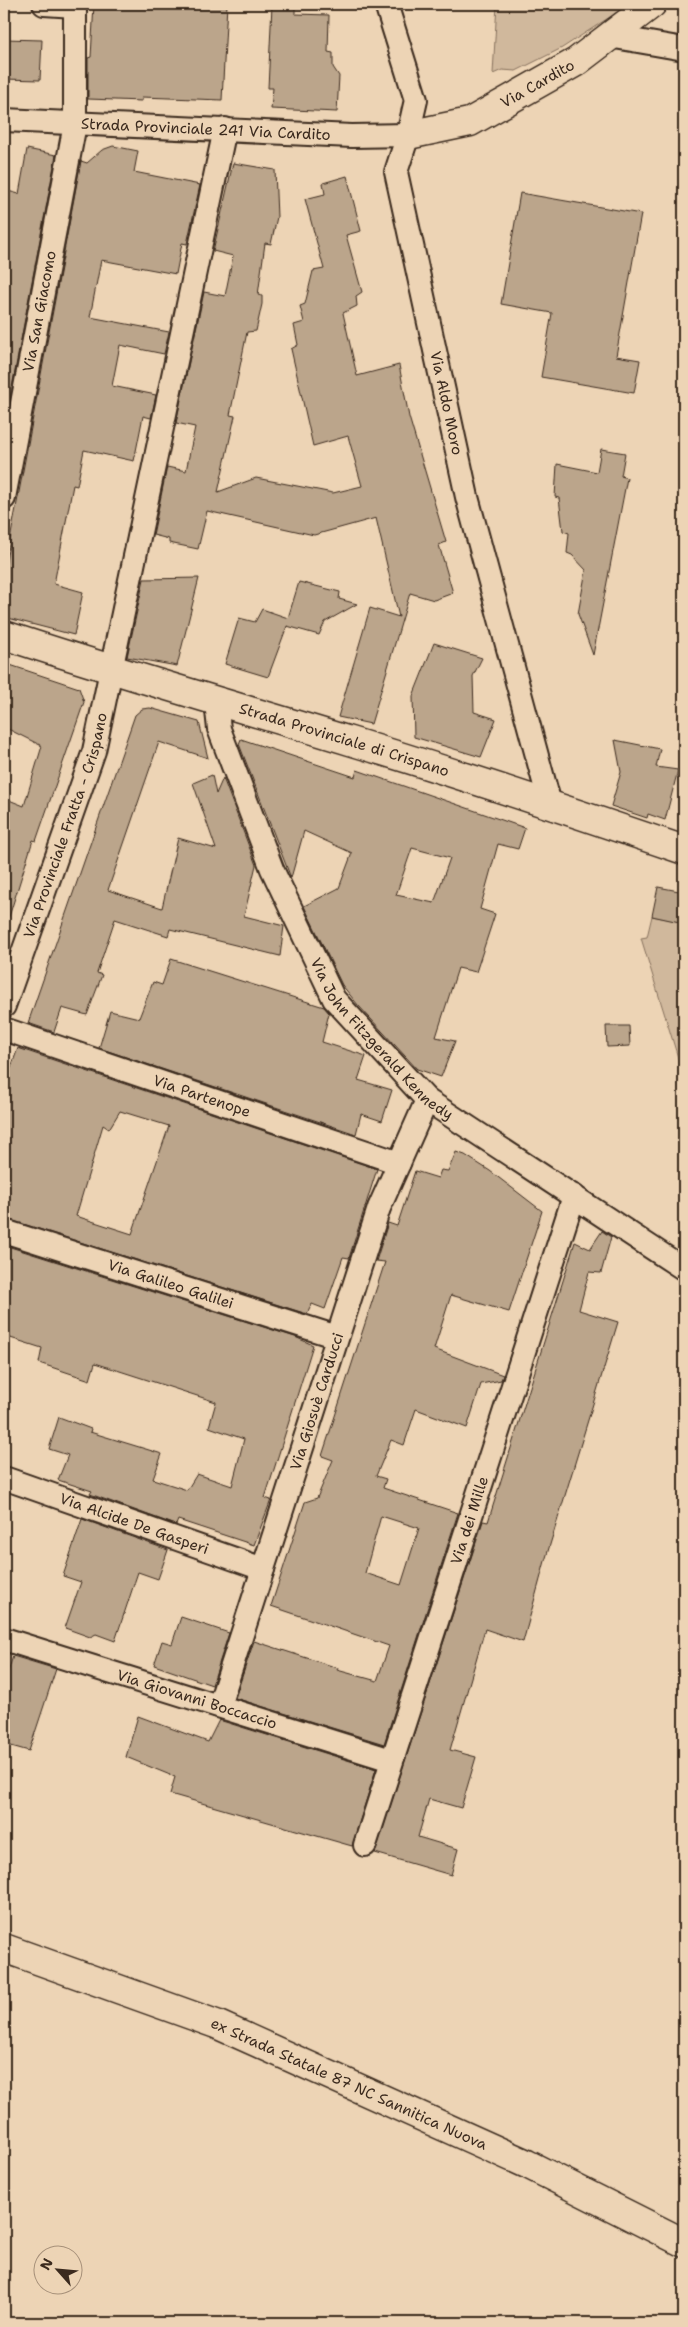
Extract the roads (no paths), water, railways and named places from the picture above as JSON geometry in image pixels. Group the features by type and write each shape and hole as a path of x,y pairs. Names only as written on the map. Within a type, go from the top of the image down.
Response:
{"main road":[{"name":"Via Cardito","path":"408,135 470,122 576,62 652,4"},
{"name":"Strada Provinciale di Crispano","path":"4,635 111,670 351,741 550,804 684,850"},
{"name":"ex Strada Statale 87 NC Sannitica Nuova","path":"4,1948 216,2024 527,2164 684,2243"}],"street":[{"path":"44,4 75,5"},
{"name":"Via Aldo Moro","path":"386,4 416,100 408,135 396,172 467,497 550,804"},
{"name":"Via San Giacomo","path":"4,498 76,124 75,5"},
{"path":"609,36 684,50"},
{"name":"Strada Provinciale 241 Via Cardito","path":"4,120 352,136 408,135"},
{"name":"Via Provinciale Fratta - Crispano","path":"4,1006 94,751 225,129"},
{"name":"Via John Fitzgerald Kennedy","path":"216,702 219,729 272,869 334,998 427,1100 684,1269"},
{"name":"Via Partenope","path":"4,1029 399,1163"},
{"name":"Via Giosuè Carducci","path":"219,1706 379,1208 427,1100"},
{"name":"Via dei Mille","path":"366,1845 391,1760 574,1196"},
{"name":"Via Galileo Galilei","path":"4,1231 337,1337"},
{"name":"Via Alcide De Gasperi","path":"4,1478 263,1569"},
{"name":"Via Giovanni Boccaccio","path":"4,1639 391,1760"}]}
